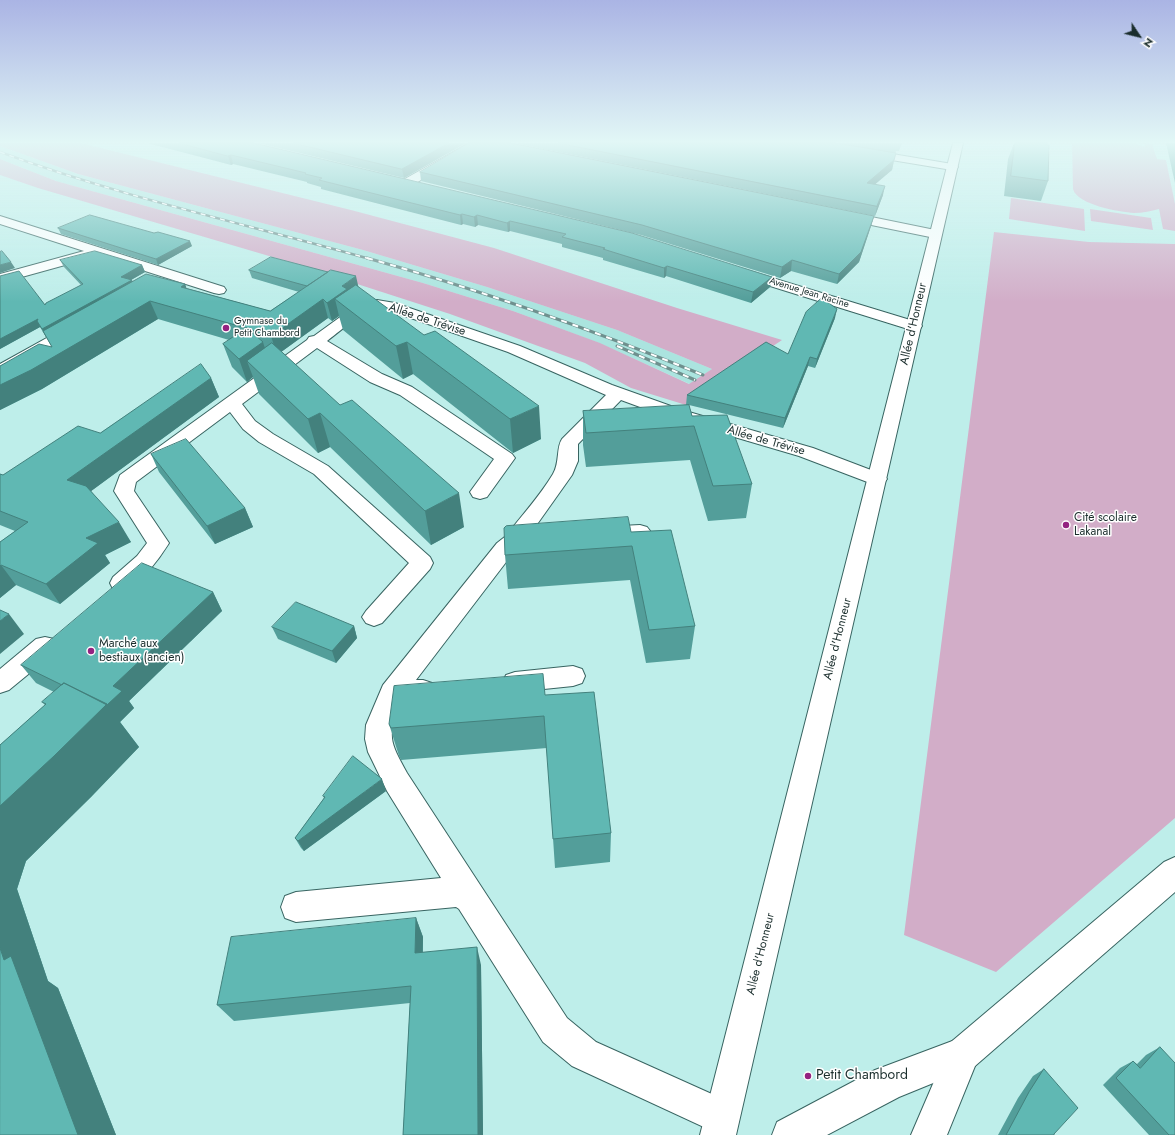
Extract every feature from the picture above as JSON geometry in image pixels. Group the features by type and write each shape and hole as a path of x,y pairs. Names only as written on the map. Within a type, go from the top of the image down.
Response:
{"street":[{"name":"Allée d'Honneur","path":"719,1126 945,196"},
{"path":"832,212 935,234"},
{"path":"0,220 96,252 220,290"},
{"path":"0,279 96,252"},
{"name":"Avenue Jean Racine","path":"732,270 914,326"},
{"path":"152,285 170,275"},
{"name":"Allée de Trévise","path":"109,593 145,562 158,543 124,491 127,479 359,310 377,305 390,306 514,349 618,393 739,434 806,452 877,479"},
{"path":"0,371 90,320"},
{"path":"316,340 376,378 406,391 505,458 480,492"},
{"path":"618,393 569,444 568,461 562,475 514,541 505,548 392,692 379,725 378,739 381,752 397,782 555,1030 584,1054 719,1126"},
{"path":"232,402 248,425 321,470 422,563 374,617"},
{"path":"578,535 640,532"},
{"path":"514,541 532,537 555,536"},
{"path":"0,683 60,633"},
{"path":"494,683 572,676"},
{"path":"392,692 447,688"},
{"path":"790,1135 888,1083 963,1054 1175,872"},
{"path":"296,907 458,892 470,898"},
{"path":"928,1135 963,1054"}],"shaded area":[{"path":"65,196 110,196 423,283 513,311 600,343 689,384 712,369 617,330 487,287 363,250 160,196 294,196 494,248 677,308 782,340 686,405 631,388 585,363 450,314 286,261"},
{"path":"110,196 160,196 363,250 487,287 617,330 712,369 690,384 599,343 513,311 423,283"},
{"path":"1077,196 1173,196 1175,204 1175,231 1163,229 1159,209 1134,213 1100,207"},
{"path":"1011,198 1084,209 1085,231 1009,219"},
{"path":"1090,209 1151,218 1153,230 1091,221"},
{"name":"Cité scolaire Lakanal","path":"994,232 1089,242 1175,244 1175,818 996,972 904,935"}],"building":[{"path":"383,196 476,196 632,233 772,277 753,292 667,266 664,268 603,249 605,248 562,237 566,234 510,221 507,223 477,215 474,217 462,214 460,215"},
{"path":"520,196 774,196 874,216 861,252 839,274 792,260 782,267 642,225"},
{"path":"826,196 881,196 877,206"},
{"path":"90,215 154,233 158,232 190,241 156,259 58,228"},
{"path":"2,251 11,262 0,265 0,252"},
{"path":"95,251 142,265 121,277 132,280 42,329 37,321 38,319 0,339 0,276 19,271 45,305 46,303 83,284 60,260"},
{"path":"271,257 328,272 307,286 249,270"},
{"path":"331,270 356,276 342,286 347,289 327,303 323,299 271,336 150,301 31,370 0,385 0,366 39,344 52,347 43,331 146,274 185,284 181,287 270,311"},
{"path":"356,285 424,335 435,331 539,406 510,419 407,342 396,346 335,299"},
{"path":"822,298 837,309 817,359 810,357 785,418 687,395 766,342 788,354 806,312"},
{"path":"247,328 263,342 239,359 223,344"},
{"path":"272,343 340,405 352,400 459,493 425,511 320,413 308,419 247,361"},
{"path":"201,364 211,378 67,480 86,486 119,522 86,538 98,543 46,584 1,565 0,566 0,542 28,522 0,511 0,474 3,475 78,426 100,433"},
{"path":"689,405 692,416 727,415 752,484 713,486 694,426 586,433 583,411"},
{"path":"186,439 245,508 207,526 151,454"},
{"path":"628,517 631,532 671,530 695,626 649,630 632,546 505,555 504,528 506,526"},
{"path":"142,563 213,592 113,686 122,691 107,705 64,683 62,685 21,665"},
{"path":"296,602 354,626 332,651 272,627"},
{"path":"0,610 9,614 0,621"},
{"path":"543,674 545,695 594,692 611,833 553,839 544,716 391,728 389,724 394,686"},
{"path":"64,683 107,704 0,806 0,745 46,704 42,702"},
{"path":"353,756 382,779 298,841 295,838 325,797 323,796"},
{"path":"416,918 415,953 477,947 478,1135 403,1135 411,986 217,1005 231,937"},
{"path":"0,948 4,960 11,956 78,1135 0,1135"},
{"path":"1160,1047 1175,1063 1175,1135 1169,1135 1116,1078 1133,1061 1140,1068"},
{"path":"1044,1069 1078,1108 1054,1135 1006,1135 1029,1092"}],"railway":[{"path":"138,196 370,259"},
{"path":"367,258 494,297 620,342 703,375"},
{"path":"617,346 695,380"}],"place":[{"name":"Gymnase du Petit Chambord","path":"226,328"},
{"name":"Cité scolaire Lakanal","path":"1066,525"},
{"name":"Marché aux bestiaux (ancien)","path":"91,651"},
{"name":"Petit Chambord","path":"808,1076"}]}
